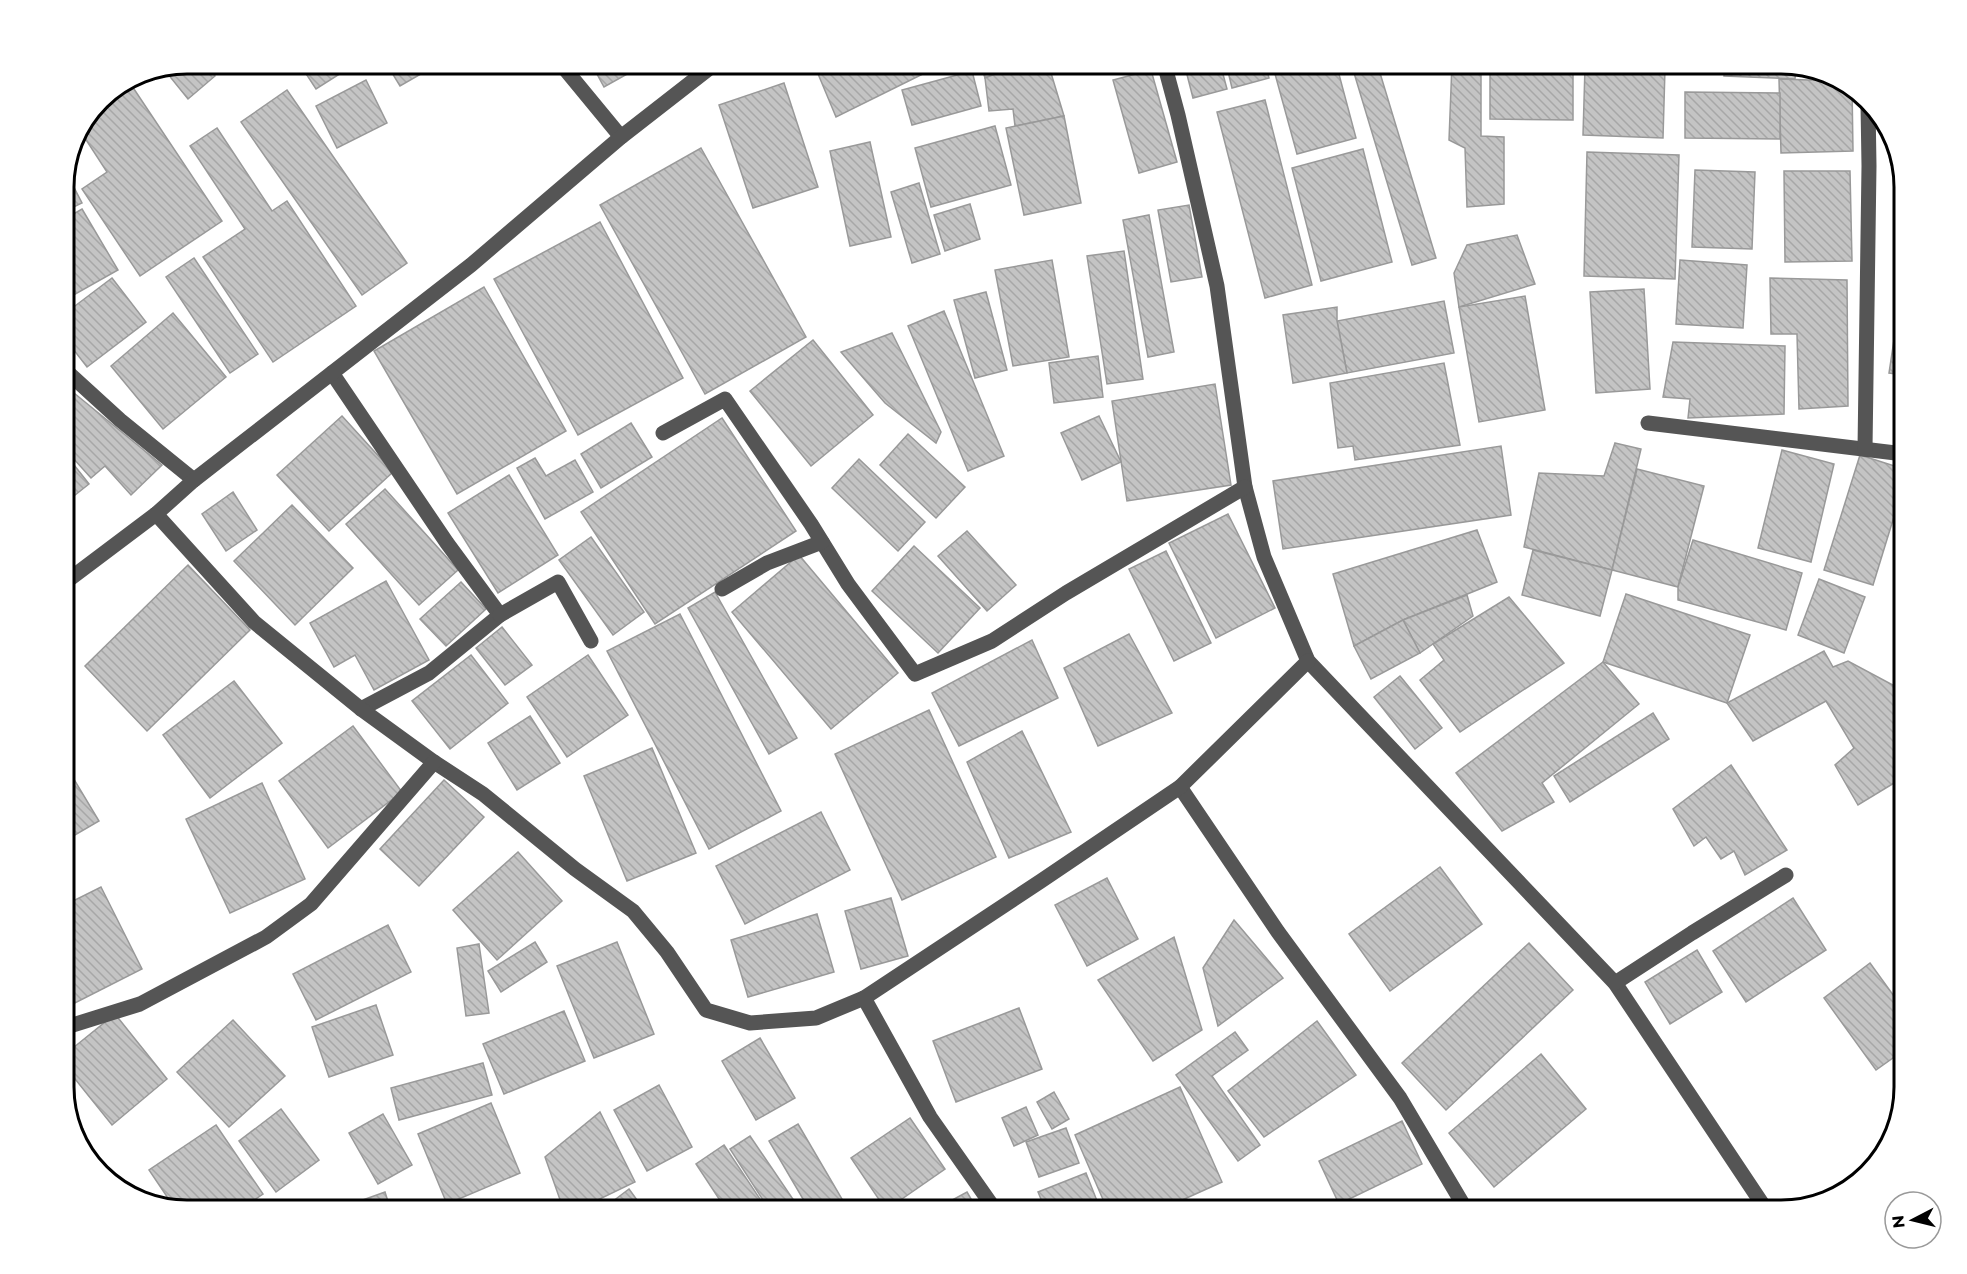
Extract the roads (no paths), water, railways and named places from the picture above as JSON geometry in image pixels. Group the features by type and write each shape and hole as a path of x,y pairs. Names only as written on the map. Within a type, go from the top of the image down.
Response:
{"street":[{"path":"569,74 621,137"},
{"path":"74,576 471,266 621,137 702,74"},
{"path":"1167,74 1217,286 1245,488 1264,557 1308,661 1615,983 1760,1200"},
{"path":"1865,449 1868,115"},
{"path":"332,373 402,473 447,543 500,615"},
{"path":"74,378 120,420 194,480"},
{"path":"663,433 725,399 848,584 915,674 992,641 1066,593 1245,488"},
{"path":"1648,423 1894,453"},
{"path":"156,514 254,622 361,709 483,794 575,869 633,911 666,952 706,1010 750,1023 816,1018 864,998 1180,787 1308,661"},
{"path":"722,589 767,563 822,542"},
{"path":"361,709 429,673 500,615 558,582 591,641"},
{"path":"74,1025 140,1004 266,938 311,904 434,762"},
{"path":"1180,787 1278,932 1400,1098 1460,1200"},
{"path":"1615,983 1786,875"},
{"path":"864,998 930,1117 988,1200"}]}
